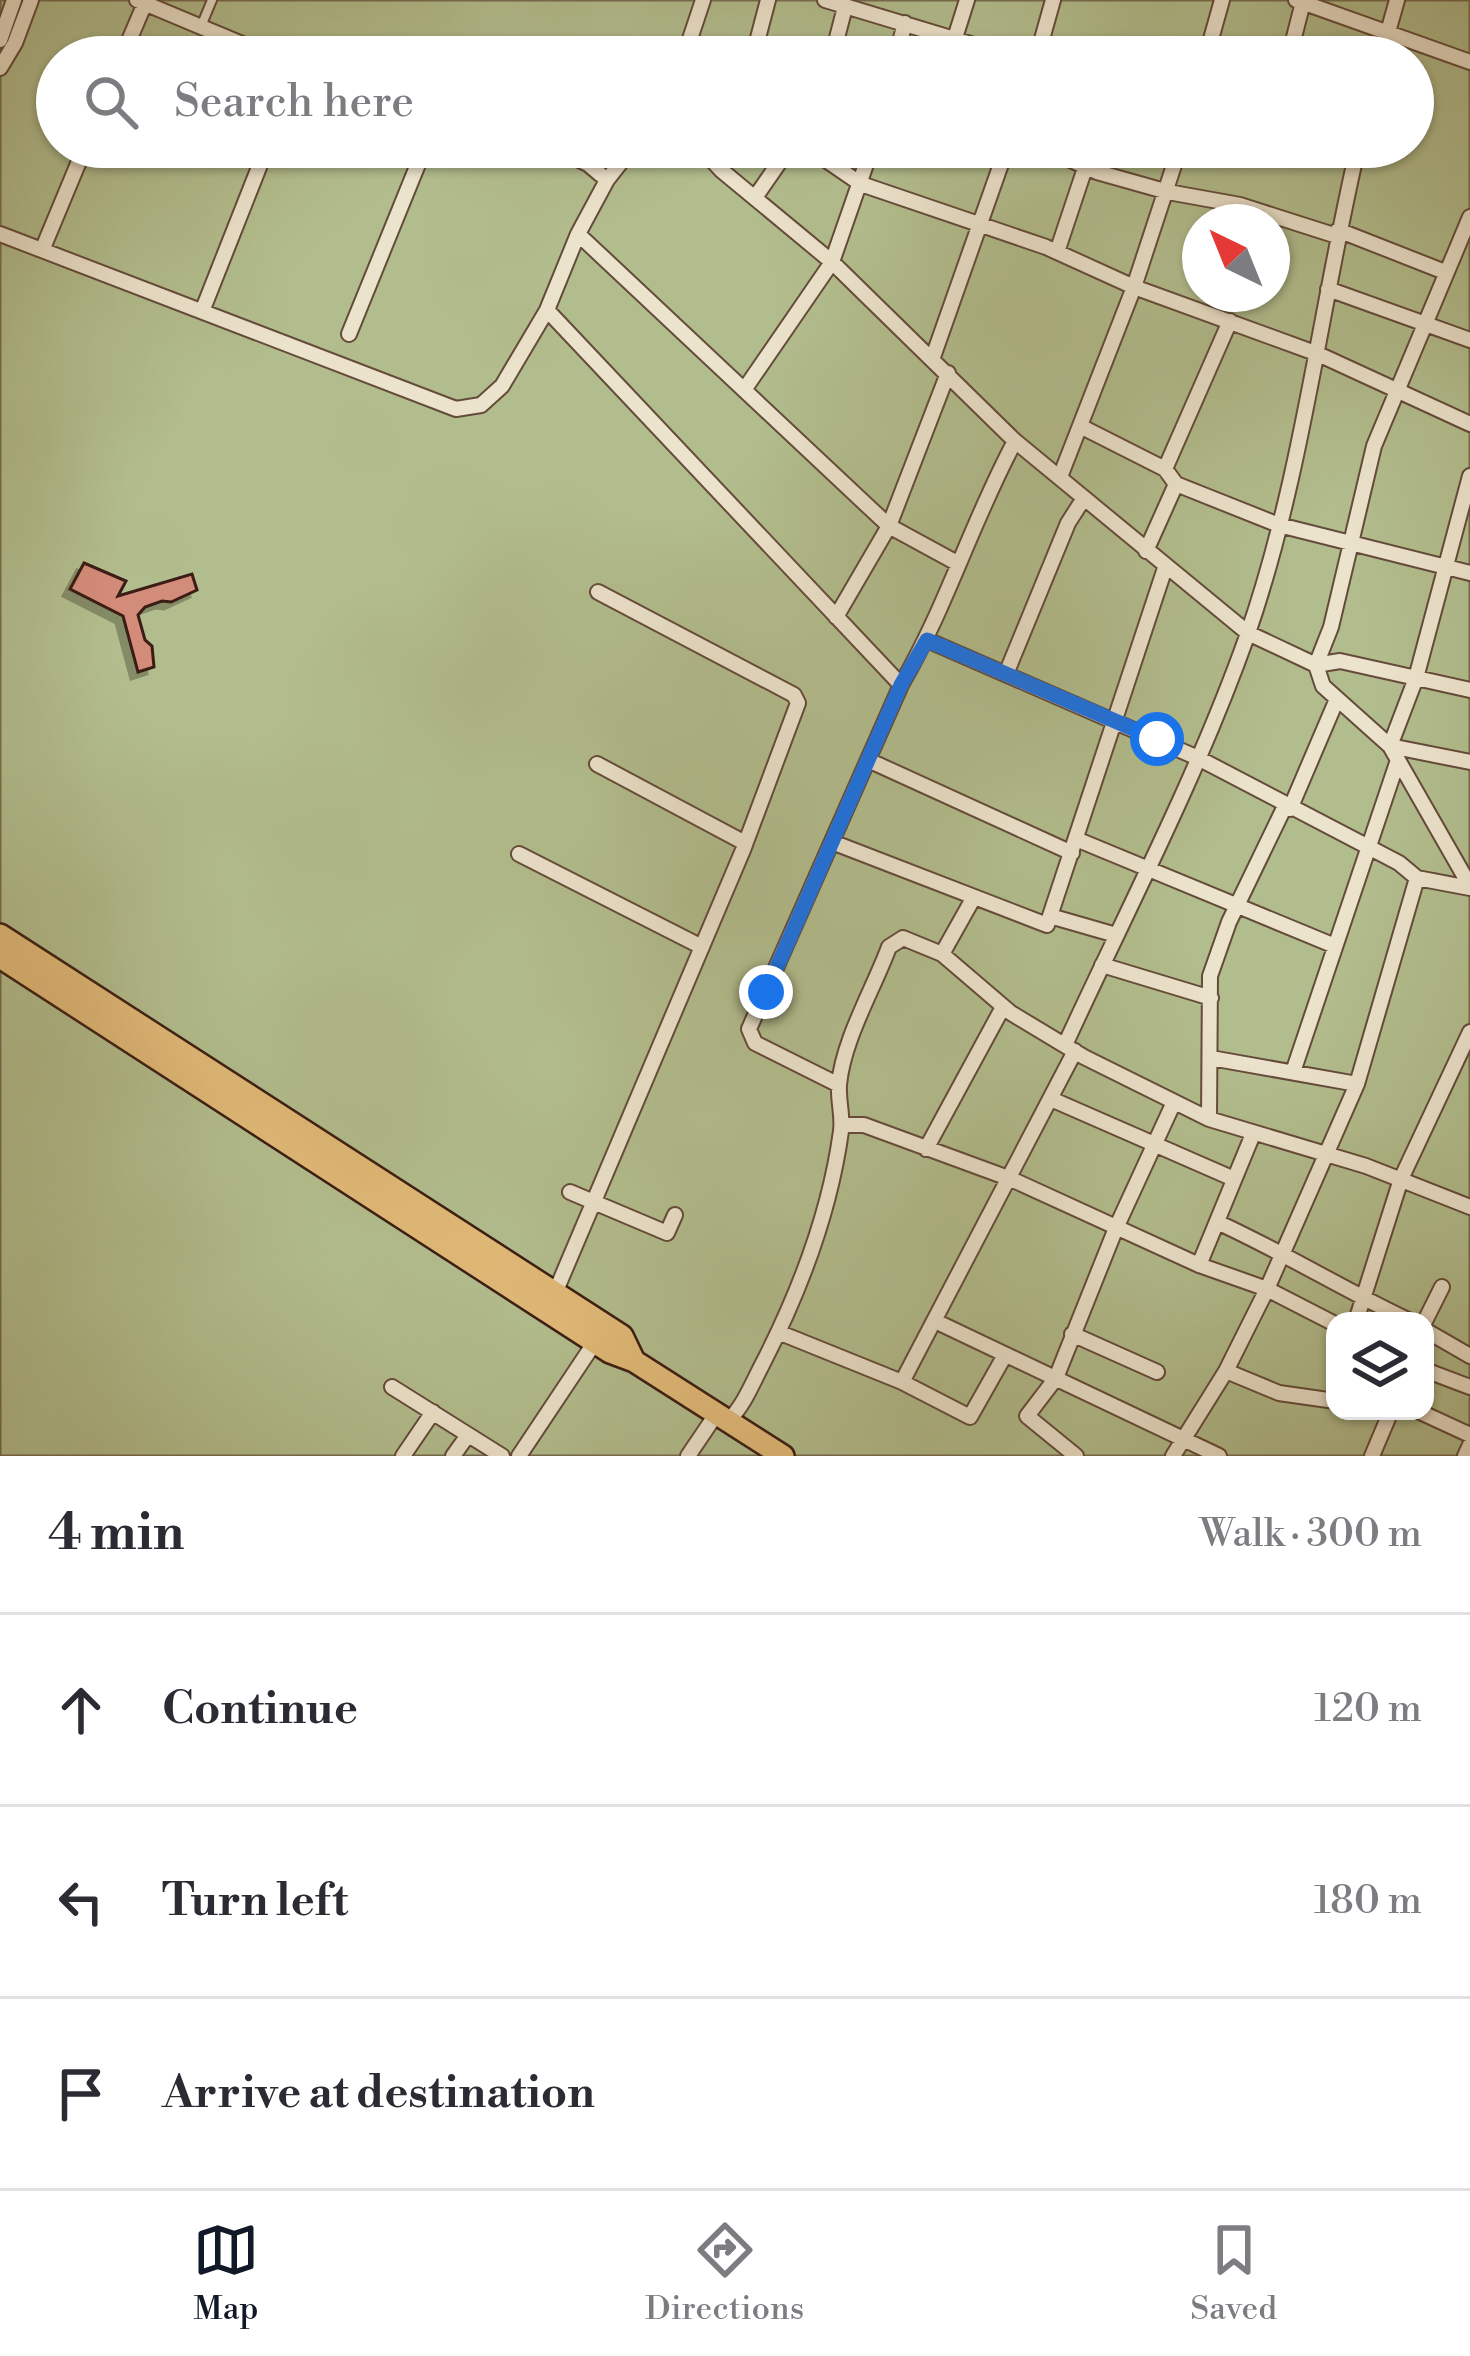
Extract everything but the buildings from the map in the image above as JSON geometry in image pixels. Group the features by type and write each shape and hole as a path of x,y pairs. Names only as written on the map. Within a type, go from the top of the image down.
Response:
{"main road":[{"path":"0,935 622,1336 634,1361"},
{"path":"0,956 595,1342 634,1361 780,1455"}],"street":[{"path":"0,40 14,0"},
{"path":"0,68 31,0"},
{"path":"691,36 703,0"},
{"path":"759,36 768,0"},
{"path":"825,0 949,36"},
{"path":"957,36 967,0"},
{"path":"1043,36 1053,0"},
{"path":"1212,36 1222,0"},
{"path":"1388,34 1397,0"},
{"path":"1293,36 1300,1 1394,36"},
{"path":"129,36 141,2 228,36"},
{"path":"839,36 850,5"},
{"path":"902,36 905,23"},
{"path":"1434,50 1470,62"},
{"path":"43,248 76,168"},
{"path":"203,310 258,168"},
{"path":"349,334 416,168"},
{"path":"593,168 607,180"},
{"path":"0,234 456,409 481,405 493,396 547,310 578,234 616,168"},
{"path":"756,196 775,168"},
{"path":"838,168 861,184 980,223 1134,287 1318,354 1470,424"},
{"path":"744,390 832,262 866,168"},
{"path":"933,357 1000,168"},
{"path":"1057,252 1088,168"},
{"path":"1091,168 1168,192 1240,205 1338,233 1445,272"},
{"path":"1060,477 1174,168"},
{"path":"902,1382 1051,1099 1102,965 1198,758 1248,633 1279,525 1318,354 1353,168"},
{"path":"721,170 832,262 1015,441 1248,633 1316,665 1340,661 1470,690"},
{"path":"1470,217 1374,446 1331,628 1316,665 1322,686 1394,753 1470,887"},
{"path":"578,234 889,526 957,563"},
{"path":"1328,289 1470,340"},
{"path":"547,310 901,685"},
{"path":"1165,469 1230,320"},
{"path":"836,617 889,526 948,373"},
{"path":"1080,426 1165,469 1176,484 1279,525 1470,573"},
{"path":"839,1084 755,1043 749,1029 1015,441"},
{"path":"1293,1072 1367,848 1470,476"},
{"path":"1146,551 1176,484"},
{"path":"1006,674 1068,523 1084,498"},
{"path":"832,842 1047,925 1165,568"},
{"path":"555,1293 745,843 798,703 794,695 598,592"},
{"path":"927,640 1198,758 1399,863 1417,878 1470,887"},
{"path":"1209,1119 1210,976 1236,908 1337,699"},
{"path":"1394,753 1470,762"},
{"path":"868,760 1074,846 1147,868 1335,946"},
{"path":"597,764 745,843"},
{"path":"1449,846 1468,845"},
{"path":"519,854 702,947"},
{"path":"1173,1456 1226,1371 1267,1289 1357,1084 1417,878"},
{"path":"943,954 974,897"},
{"path":"1050,916 1116,934"},
{"path":"688,1456 723,1416 739,1409 778,1332 831,1190 842,1125 839,1084 890,947 903,938 943,954 1004,1007 1070,1048 1209,1119 1401,1179 1470,1207"},
{"path":"1102,965 1211,998"},
{"path":"926,1148 1004,1007"},
{"path":"1358,1312 1401,1179 1470,1032"},
{"path":"1211,1058 1357,1084"},
{"path":"1051,1099 1234,1179"},
{"path":"1076,1456 1027,1416 1056,1378 1152,1143 1174,1102"},
{"path":"842,1125 864,1125 1011,1178 1326,1319"},
{"path":"1199,1265 1252,1134"},
{"path":"570,1192 667,1233 675,1215"},
{"path":"1217,1222 1285,1252 1391,1312"},
{"path":"1430,1312 1442,1287"},
{"path":"934,1321 1220,1456"},
{"path":"778,1332 902,1382 970,1417 1005,1355"},
{"path":"1072,1334 1157,1372"},
{"path":"1434,1335 1470,1356"},
{"path":"519,1456 595,1342"},
{"path":"1226,1371 1279,1393 1326,1400"},
{"path":"1434,1373 1470,1387"},
{"path":"392,1387 502,1456"},
{"path":"403,1456 433,1412"},
{"path":"1434,1418 1470,1435"},
{"path":"1372,1456 1386,1420"},
{"path":"453,1456 468,1435"},
{"path":"1466,1456 1470,1445"}],"lane":[{"path":"202,24 212,0"}],"green space":[{"path":"0,0 1470,0 1470,1456 0,1456"}],"route":[{"path":"766,992 901,685 927,640 1157,739"}]}
